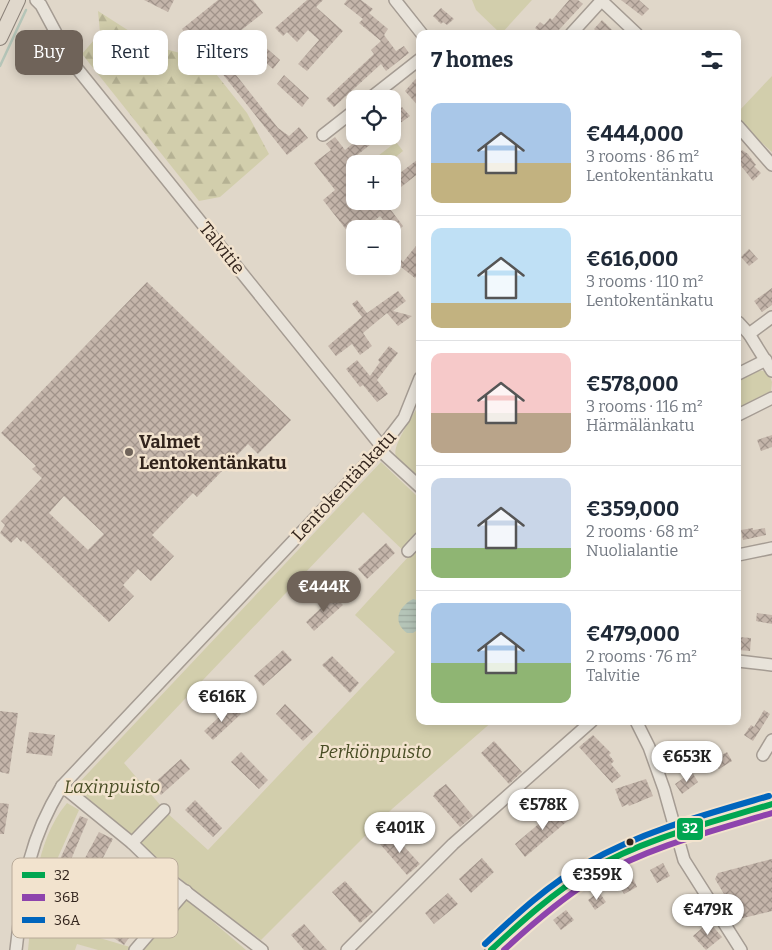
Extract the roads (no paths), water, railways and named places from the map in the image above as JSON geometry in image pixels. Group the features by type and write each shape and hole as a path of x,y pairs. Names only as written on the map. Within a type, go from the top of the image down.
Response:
{"main road":[{"path":"0,38 18,0"}],"street":[{"name":"Talvitie","path":"36,0 41,5 47,21 71,61 385,455 416,483"},
{"path":"395,0 419,30"},
{"path":"575,30 602,0 633,30"},
{"path":"381,90 416,63"},
{"path":"323,135 346,117"},
{"path":"741,133 772,165"},
{"path":"750,334 772,317"},
{"path":"741,325 750,334 772,371"},
{"path":"741,372 766,360"},
{"name":"Lentokentänkatu","path":"29,858 31,848 45,815 62,786 381,448 404,418 416,389"},
{"path":"741,414 772,398"},
{"path":"408,551 416,542"},
{"path":"741,554 772,548"},
{"path":"741,661 772,665"},
{"path":"347,950 446,850 587,725"},
{"path":"638,725 650,747 684,860 739,949"},
{"path":"763,755 772,740"},
{"path":"62,786 132,843 147,858"},
{"path":"491,950 526,918 589,872 634,851 676,835 772,804"},
{"path":"132,843 164,810"},
{"path":"178,885 262,950"},
{"path":"178,900 186,891"},
{"path":"135,950 145,938"}],"waterway":[{"path":"0,66 26,10"}],"place":[{"name":"Valmet Lentokentänkatu","path":"129,452"}],"park label":[{"name":"Perkiönpuisto","path":"375,752"},
{"name":"Laxinpuisto","path":"112,787"}]}
